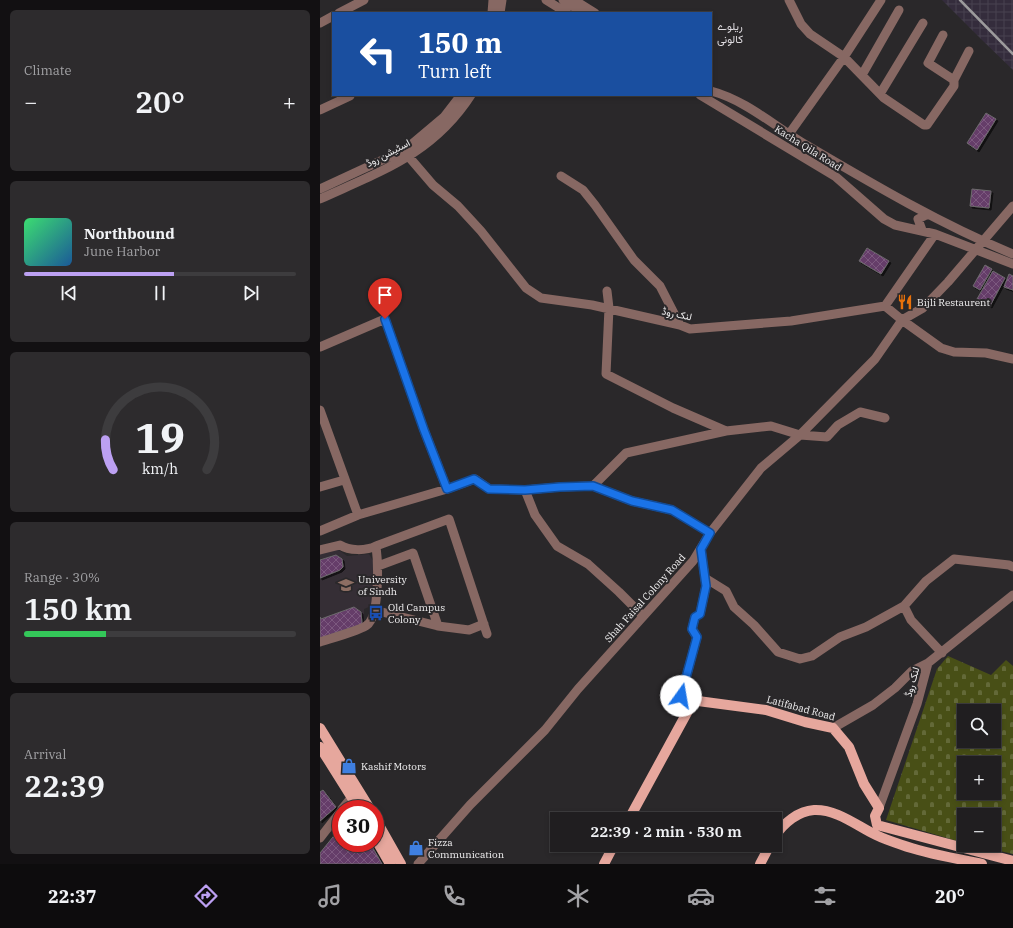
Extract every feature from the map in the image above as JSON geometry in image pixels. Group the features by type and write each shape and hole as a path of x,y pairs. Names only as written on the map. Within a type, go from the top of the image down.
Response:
{"main road":[{"name":"Latifabad Road","path":"693,702 698,701 766,710 805,722 833,728 848,747 864,784 879,808"},
{"path":"633,812 693,702"},
{"path":"320,728 364,800"},
{"path":"320,746 354,800"},
{"path":"879,808 875,816 877,825 1013,861"},
{"path":"782,827 796,816 804,812 816,810 835,814 877,836 904,846 982,864"},
{"path":"384,834 401,864"},
{"path":"383,852 390,864"},
{"path":"604,864 610,852"},
{"path":"760,864 766,852"}],"street":[{"path":"341,12 364,0"},
{"path":"492,12 493,0"},
{"path":"563,0 581,12"},
{"path":"574,0 593,12"},
{"path":"789,0 801,24 810,34 844,57 880,94 924,125 927,125 954,86 954,80 969,51"},
{"path":"789,134 844,57 881,0"},
{"path":"546,1 565,12"},
{"path":"862,76 899,10"},
{"path":"320,23 332,17"},
{"path":"880,94 923,23"},
{"path":"943,35 928,63 954,80"},
{"path":"712,85 789,134 928,214 981,241 1013,254"},
{"path":"712,91 727,95"},
{"path":"320,110 350,96"},
{"name":"اسٹیشن روڈ","path":"320,189 406,149 444,117 460,96"},
{"name":"اسٹیشن روڈ","path":"320,199 408,157 448,127 470,96"},
{"name":"Kacha Qila Road","path":"702,96 836,177 884,219 895,225 935,234 1013,264"},
{"path":"712,96 722,109"},
{"name":"لنک روڈ","path":"408,157 433,185 458,206 481,230 526,288 541,298 608,308 680,325 690,329 791,320 885,306"},
{"path":"561,176 583,190 634,260 660,286 680,325"},
{"name":"Shah Faisal Colony Road","path":"418,864 470,806 545,730 578,689 701,549 710,533 761,468 800,435 875,359 902,320 923,308 1013,206"},
{"path":"922,230 918,219 928,214"},
{"path":"935,234 885,306 941,348 954,352 986,353 1013,359"},
{"path":"607,291 608,308 606,374 674,408 726,431"},
{"path":"320,347 385,319 424,430 447,489"},
{"path":"320,410 358,516"},
{"path":"593,486 626,453 726,431 771,426 800,435 827,437 838,425 860,412 885,418"},
{"path":"320,531 358,516 447,489 474,479 489,489 525,490 593,486 632,501 672,510 710,533"},
{"path":"320,486 344,480"},
{"path":"525,490 535,515 557,546 588,564 643,616"},
{"path":"320,550 340,545 345,548 362,550 449,520 487,634"},
{"path":"320,642 367,625 373,618 378,566 376,546"},
{"path":"693,702 681,696 697,637 692,629 695,617 700,614 705,578 701,549"},
{"path":"378,566 413,553 438,626"},
{"path":"705,578 726,591 734,607 754,625 778,652 800,660 812,656 840,637 866,627 904,606 926,581 954,559 1009,565 1013,567"},
{"name":"لنک روڈ","path":"879,808 917,704 928,663 1013,595"},
{"path":"904,606 911,620 942,653"},
{"path":"374,610 438,626 469,630 484,624"},
{"path":"833,728 873,705 895,688 912,671 928,663"},
{"path":"320,838 332,823"}],"shaded area":[{"path":"942,0 1013,0 1013,70 981,39"},
{"name":"University of Sindh","path":"336,548 347,556 369,554 375,564 371,606 364,609 364,624 320,640 320,553"}],"green space":[{"path":"948,656 991,675 1006,660 1013,666 1013,854 1001,851 1001,808 957,808 957,841 886,820 937,669"}],"building":[{"path":"986,113 996,119 977,150 967,143"},
{"path":"972,189 991,191 989,208 970,206"},
{"path":"867,248 889,261 881,274 859,261"},
{"path":"985,265 992,269 980,290 973,286"},
{"path":"993,271 1005,278 990,306 977,299"},
{"path":"1009,274 1013,276 1013,290 1004,287"},
{"path":"336,555 342,559 343,567 340,570 320,578 320,560"},
{"path":"354,607 361,612 362,624 320,638 320,617 321,619"},
{"path":"323,790 332,802 332,810 320,821 320,792"},
{"path":"332,838 332,852 375,852 382,864 320,864 320,853"}],"railway":[{"path":"960,0 1013,54"}],"place":[{"name":"Bijli Restaurent","path":"905,302"},
{"name":"University of Sindh","path":"346,585"},
{"name":"Old Campus Colony","path":"376,613"},
{"name":"Kashif Motors","path":"349,766"},
{"name":"Fizza Communication","path":"416,848"}],"district":[{"name":"ریلوے کالونی","path":"730,32"}],"route":[{"path":"385,319 424,430 447,489 474,479 489,489 525,490 560,487 586,488 593,486 632,501 672,510 710,533 701,549 706,586 700,614 695,617 692,629 697,637 681,696"}]}
